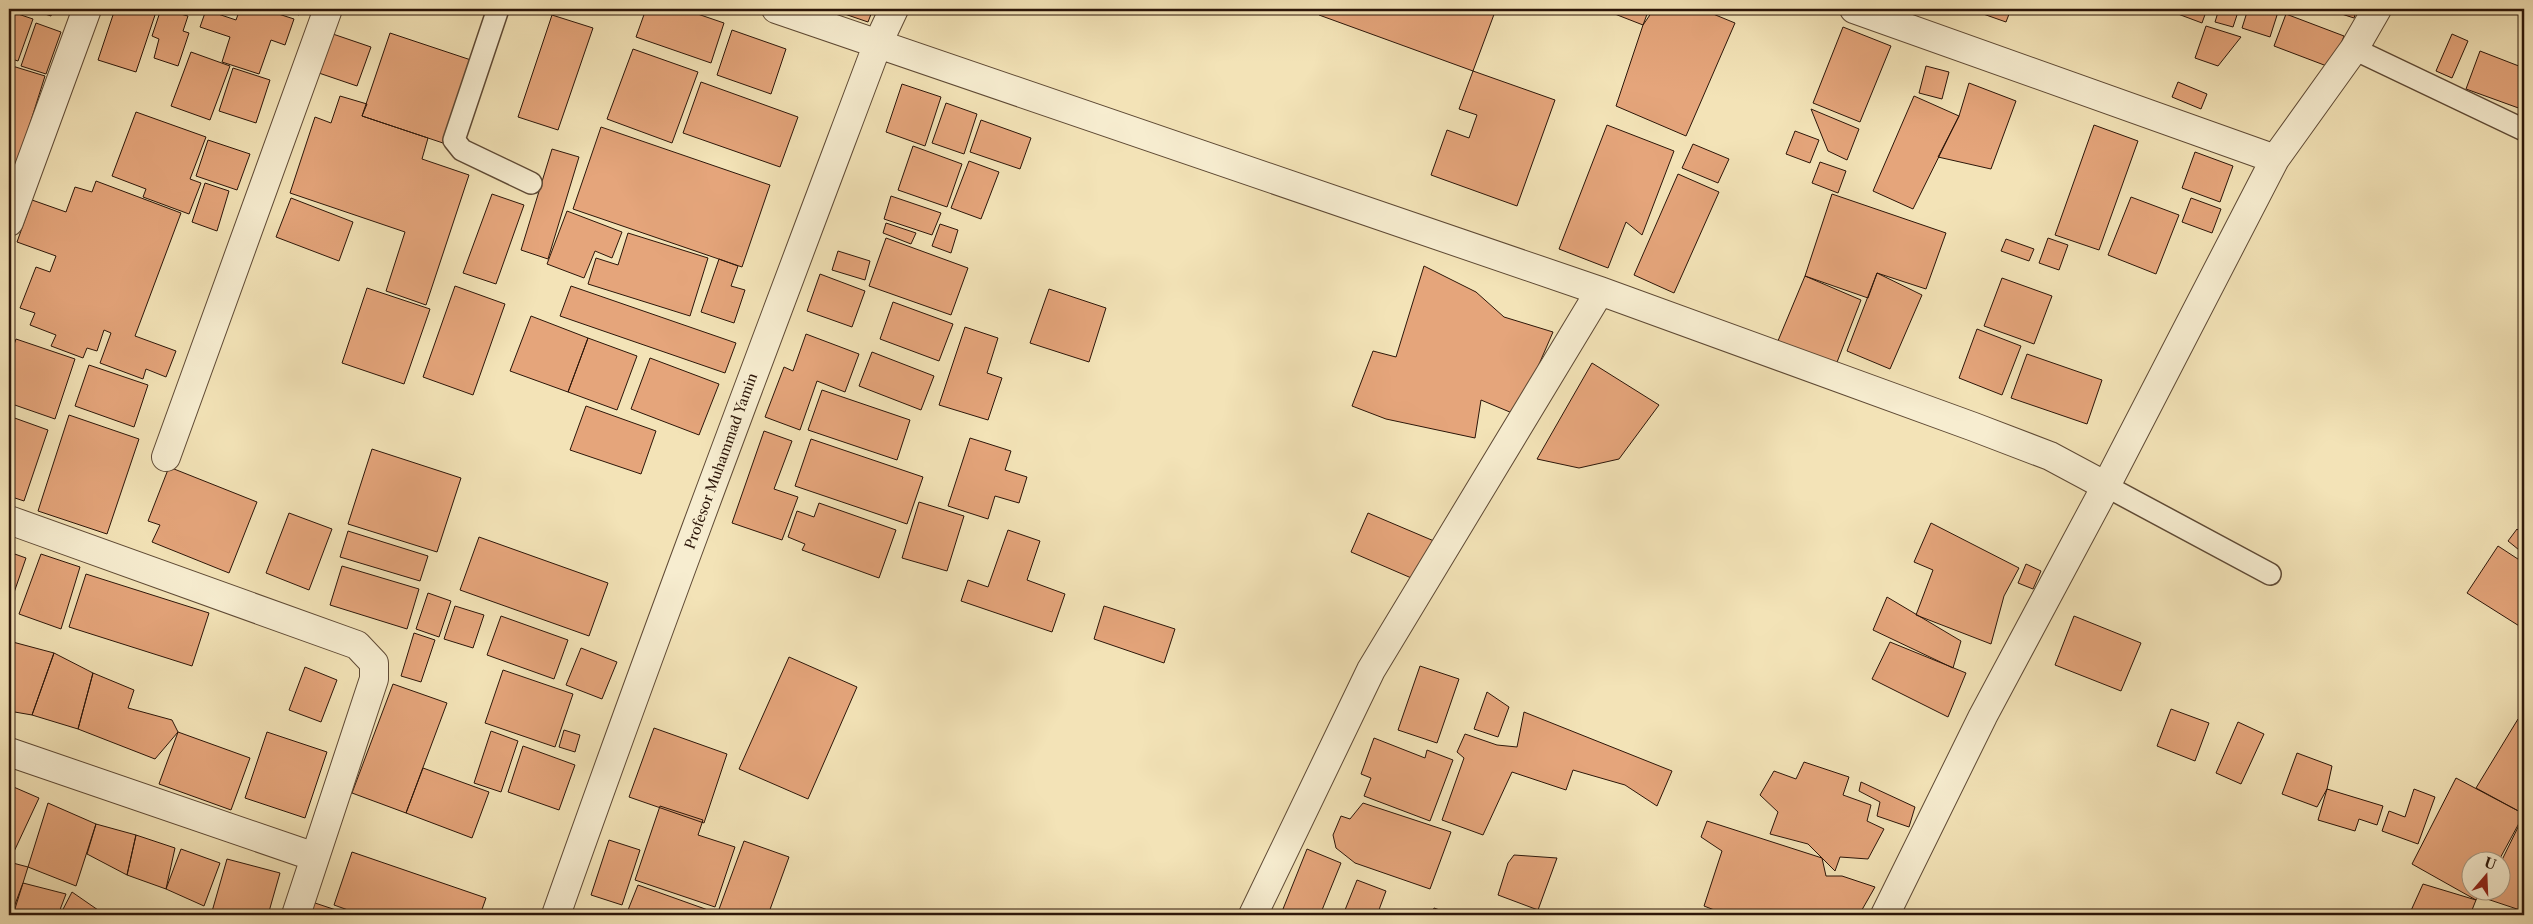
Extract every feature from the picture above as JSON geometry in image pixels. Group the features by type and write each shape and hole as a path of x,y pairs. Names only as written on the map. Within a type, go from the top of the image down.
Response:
{"street":[{"path":"9,222 88,9"},
{"path":"166,458 328,9"},
{"path":"776,9 1600,291 2050,456 2106,486"},
{"name":"Profesor Muhammad Yamin","path":"556,915 643,669 878,43 894,9"},
{"path":"1854,9 2275,158"},
{"path":"1884,915 1983,716 2106,486 2275,158 2354,49 2377,9"},
{"path":"1261,913 1371,670 1600,291"},
{"path":"9,520 357,645 365,651 374,663 374,679 296,915"},
{"path":"9,752 315,857"}],"lane":[{"path":"498,9 454,140 462,150 531,183"},
{"path":"2354,49 2524,130"},
{"path":"2106,486 2270,574"}],"building":[{"path":"29,9 53,9 51,16"},
{"path":"115,9 157,9 136,72 98,60"},
{"path":"161,9 188,16 183,31 189,33 178,66 154,58 159,39 152,36"},
{"path":"181,9 199,9 197,14"},
{"path":"240,9 263,9 294,19 285,45 271,40 259,74 222,62 230,37 200,27 206,10 236,20"},
{"path":"284,9 301,9 299,15"},
{"path":"646,9 683,9 724,23 711,63 636,37"},
{"path":"830,9 873,9 868,22"},
{"path":"1321,9 1496,9 1473,71 1319,15"},
{"path":"1602,9 1649,9 1643,25"},
{"path":"1654,9 1701,9 1735,23 1686,136 1616,106 1643,25"},
{"path":"1969,9 2011,9 2006,22"},
{"path":"2180,9 2207,9 2202,23 2178,14"},
{"path":"2219,9 2239,9 2233,27 2215,22"},
{"path":"2248,9 2279,9 2270,37 2242,28"},
{"path":"2326,9 2357,9 2354,18"},
{"path":"9,11 33,19 18,61 9,58"},
{"path":"2286,14 2344,36 2332,68 2274,46"},
{"path":"552,15 593,28 558,130 518,117"},
{"path":"36,23 61,32 46,74 21,66"},
{"path":"2206,26 2241,37 2218,66 2195,58"},
{"path":"1843,27 1891,46 1860,122 1813,103"},
{"path":"732,30 786,49 771,94 717,75"},
{"path":"327,32 371,47 357,86 313,71"},
{"path":"390,33 474,61 446,144 362,116"},
{"path":"2452,34 2468,41 2452,78 2436,71"},
{"path":"633,49 698,72 672,143 607,119"},
{"path":"2480,51 2524,68 2524,110 2466,89"},
{"path":"191,52 230,66 210,120 171,106"},
{"path":"9,65 45,76 17,165 9,163"},
{"path":"1926,66 1949,72 1942,99 1919,93"},
{"path":"233,68 270,80 256,123 219,111"},
{"path":"1473,71 1555,100 1517,206 1431,175 1447,130 1469,138 1477,115 1459,109"},
{"path":"701,82 798,117 780,167 683,133"},
{"path":"2178,82 2207,94 2201,109 2172,97"},
{"path":"1969,83 2016,101 1991,169 1938,157 1959,116"},
{"path":"902,84 941,97 925,146 886,132"},
{"path":"340,96 367,104 362,116 428,138 422,159 469,175 426,305 386,291 405,232 290,193 315,117 331,123"},
{"path":"1914,96 1959,116 1913,209 1873,191"},
{"path":"946,103 977,114 964,154 932,143"},
{"path":"1811,109 1859,129 1847,160 1828,151"},
{"path":"136,112 206,137 190,179 201,183 189,214 143,197 146,189 112,176"},
{"path":"981,120 1031,138 1020,169 970,152"},
{"path":"1607,125 1674,151 1642,235 1626,222 1608,268 1559,249"},
{"path":"2094,125 2138,141 2099,250 2055,235"},
{"path":"601,127 770,185 742,267 573,209"},
{"path":"1795,131 1819,140 1810,163 1786,154"},
{"path":"208,140 250,154 237,190 196,176"},
{"path":"1693,144 1729,159 1718,183 1682,168"},
{"path":"913,146 962,164 947,207 898,190"},
{"path":"552,149 579,157 548,259 521,250"},
{"path":"2195,152 2233,166 2220,202 2182,188"},
{"path":"969,161 999,172 981,219 951,208"},
{"path":"1820,162 1846,171 1838,193 1812,183"},
{"path":"1678,174 1719,192 1674,293 1634,275"},
{"path":"96,181 181,213 135,336 176,351 166,377 146,369 143,379 100,363 111,333 104,330 97,351 87,348 83,358 51,346 56,335 30,325 35,313 20,308 36,267 50,272 56,256 17,242 32,200 66,212 75,187 92,192"},
{"path":"205,183 229,191 217,231 192,222"},
{"path":"492,194 524,205 496,284 463,273"},
{"path":"1832,194 1946,233 1926,289 1877,273 1868,298 1805,276"},
{"path":"891,196 941,213 932,235 884,219"},
{"path":"2131,197 2179,215 2156,274 2108,255"},
{"path":"291,198 353,222 339,261 276,237"},
{"path":"2191,198 2221,209 2212,233 2182,222"},
{"path":"567,211 622,232 612,258 595,251 584,278 547,264"},
{"path":"886,223 916,233 911,244 883,233"},
{"path":"940,224 958,230 951,253 932,246"},
{"path":"628,233 708,258 690,316 588,284 596,258 618,265"},
{"path":"886,238 968,268 951,315 869,286"},
{"path":"2048,238 2068,245 2059,270 2039,263"},
{"path":"2006,239 2034,249 2029,261 2001,251"},
{"path":"838,251 870,261 865,280 832,270"},
{"path":"719,259 738,266 731,286 745,290 734,323 701,312"},
{"path":"1424,266 1476,292 1504,317 1553,332 1517,415 1481,400 1475,438 1386,419 1352,406 1373,351 1396,357"},
{"path":"1877,273 1922,295 1890,369 1847,351"},
{"path":"820,274 865,291 852,327 807,311"},
{"path":"1805,276 1861,300 1834,370 1775,348"},
{"path":"2002,278 2052,296 2034,344 1984,326"},
{"path":"455,286 505,304 473,395 423,377"},
{"path":"571,286 736,343 725,373 560,316"},
{"path":"367,288 430,309 404,384 342,363"},
{"path":"1049,289 1106,308 1089,362 1030,343"},
{"path":"893,302 953,324 939,361 880,339"},
{"path":"531,316 588,338 568,392 510,371"},
{"path":"965,327 998,338 987,373 1002,378 988,420 939,405"},
{"path":"1977,329 2021,346 2002,395 1959,378"},
{"path":"806,334 859,354 845,392 817,381 800,430 765,417 784,367 793,371"},
{"path":"588,338 637,356 617,410 568,392"},
{"path":"16,339 75,359 55,419 9,403 9,359"},
{"path":"872,352 934,376 921,410 859,386"},
{"path":"2027,354 2102,380 2087,424 2011,398"},
{"path":"650,358 719,384 699,435 631,409"},
{"path":"1592,363 1659,405 1619,459 1579,468 1537,459"},
{"path":"89,365 148,385 134,427 75,406"},
{"path":"822,390 910,420 897,460 808,430"},
{"path":"586,406 656,431 641,474 570,450"},
{"path":"69,415 139,439 107,534 38,511"},
{"path":"9,416 48,430 24,501 9,496"},
{"path":"764,431 792,441 774,489 798,497 782,540 732,523"},
{"path":"970,438 1011,451 1005,470 1027,477 1019,503 995,496 988,519 948,506"},
{"path":"811,439 923,477 907,524 795,486"},
{"path":"372,449 461,478 437,552 348,524"},
{"path":"169,467 257,502 229,573 152,542 160,525 148,521"},
{"path":"919,502 964,516 947,571 902,558"},
{"path":"819,503 896,530 879,578 802,550 805,544 788,537 797,511 814,517"},
{"path":"289,513 332,529 309,590 266,573"},
{"path":"1368,513 1434,541 1416,580 1351,552"},
{"path":"1931,523 2019,568 2004,596 1991,644 1916,615 1933,570 1914,562"},
{"path":"2517,529 2524,535 2524,554 2508,541"},
{"path":"1008,530 1040,541 1027,580 1065,594 1052,632 961,601 968,580 988,587"},
{"path":"348,531 428,556 420,581 340,557"},
{"path":"479,537 608,583 589,636 460,590"},
{"path":"2498,546 2524,563 2524,629 2467,593"},
{"path":"9,552 26,558 9,607"},
{"path":"41,554 80,567 61,629 19,614"},
{"path":"2026,564 2041,571 2033,589 2018,583"},
{"path":"342,566 419,589 407,629 330,605"},
{"path":"86,574 209,613 192,666 69,627"},
{"path":"428,593 451,601 439,637 416,629"},
{"path":"1887,597 1961,641 1953,668 1873,630"},
{"path":"455,606 484,615 473,648 444,639"},
{"path":"1104,606 1175,629 1164,663 1094,639"},
{"path":"501,616 568,640 554,679 487,655"},
{"path":"2074,616 2141,643 2121,691 2055,665"},
{"path":"414,633 435,640 421,682 401,676"},
{"path":"9,641 54,653 32,715 9,711"},
{"path":"1890,642 1966,673 1948,717 1872,679"},
{"path":"581,648 617,662 602,699 566,685"},
{"path":"54,653 93,673 78,729 32,715"},
{"path":"789,657 857,687 808,799 739,769"},
{"path":"1420,666 1459,679 1437,743 1398,730"},
{"path":"305,667 337,680 321,722 289,710"},
{"path":"503,670 573,694 555,747 485,723"},
{"path":"93,673 134,690 128,708 172,720 178,732 155,759 78,729"},
{"path":"393,684 447,703 406,813 352,793"},
{"path":"1487,692 1509,707 1498,737 1474,729"},
{"path":"2171,709 2209,723 2195,761 2157,746"},
{"path":"1524,712 1672,771 1657,806 1625,785 1573,770 1566,790 1512,772 1483,835 1442,820 1464,758 1457,752 1465,734 1497,745 1517,747"},
{"path":"2518,719 2524,721 2524,814 2476,788"},
{"path":"2238,722 2264,734 2241,784 2216,773"},
{"path":"654,728 727,754 704,823 629,797"},
{"path":"564,730 580,735 575,752 559,747"},
{"path":"491,731 518,741 501,792 474,783"},
{"path":"178,732 250,758 231,810 159,784"},
{"path":"267,732 327,752 305,818 245,798"},
{"path":"1374,738 1425,758 1427,750 1453,760 1430,821 1364,796 1371,778 1361,774"},
{"path":"523,746 575,765 559,810 508,792"},
{"path":"2297,753 2332,766 2327,789 2317,807 2282,794"},
{"path":"1804,762 1849,777 1843,795 1871,805 1867,821 1884,829 1868,859 1840,857 1835,871 1808,844 1770,834 1778,812 1760,795 1774,771 1796,779"},
{"path":"423,768 489,792 472,838 406,813"},
{"path":"2456,778 2524,814 2503,852 2460,852 2460,891 2412,864"},
{"path":"1861,782 1915,807 1909,827 1877,816 1880,802 1859,791"},
{"path":"9,785 39,798 11,858 9,857"},
{"path":"2327,789 2383,806 2377,825 2359,819 2355,831 2318,820"},
{"path":"2414,789 2435,797 2418,844 2382,831 2389,811 2405,817"},
{"path":"48,803 96,824 76,886 28,867"},
{"path":"1363,803 1451,832 1430,889 1355,863 1336,848 1333,835 1341,816 1350,819"},
{"path":"660,806 703,820 698,835 735,847 715,907 635,880"},
{"path":"2524,815 2523,911 2496,902 2510,902 2510,852 2506,852"},
{"path":"1707,821 1822,858 1826,876 1842,876 1875,887 1859,915 1727,915 1704,906 1722,851 1701,837"},
{"path":"96,824 136,835 127,875 87,854"},
{"path":"136,835 175,848 166,889 127,875"},
{"path":"609,840 640,850 622,905 591,895"},
{"path":"744,841 789,857 768,915 727,915 718,912"},
{"path":"181,849 220,863 204,906 166,889"},
{"path":"1307,849 1341,863 1320,915 1299,915 1283,909"},
{"path":"352,852 486,898 480,915 362,915 334,905"},
{"path":"1514,855 1557,858 1538,910 1498,895 1508,863"},
{"path":"227,859 280,873 268,915 211,915"},
{"path":"9,862 28,867 13,915 9,915"},
{"path":"1357,880 1386,891 1377,915 1343,915"},
{"path":"23,883 66,894 58,915 11,915"},
{"path":"2423,884 2460,895 2460,902 2475,902 2470,915 2409,915"},
{"path":"638,885 722,915 626,915"},
{"path":"72,892 98,910 97,915 60,915"},
{"path":"312,902 351,915 307,915"},
{"path":"1434,908 1454,915 1431,915"},
{"path":"1482,910 1496,915 1480,915"}]}
